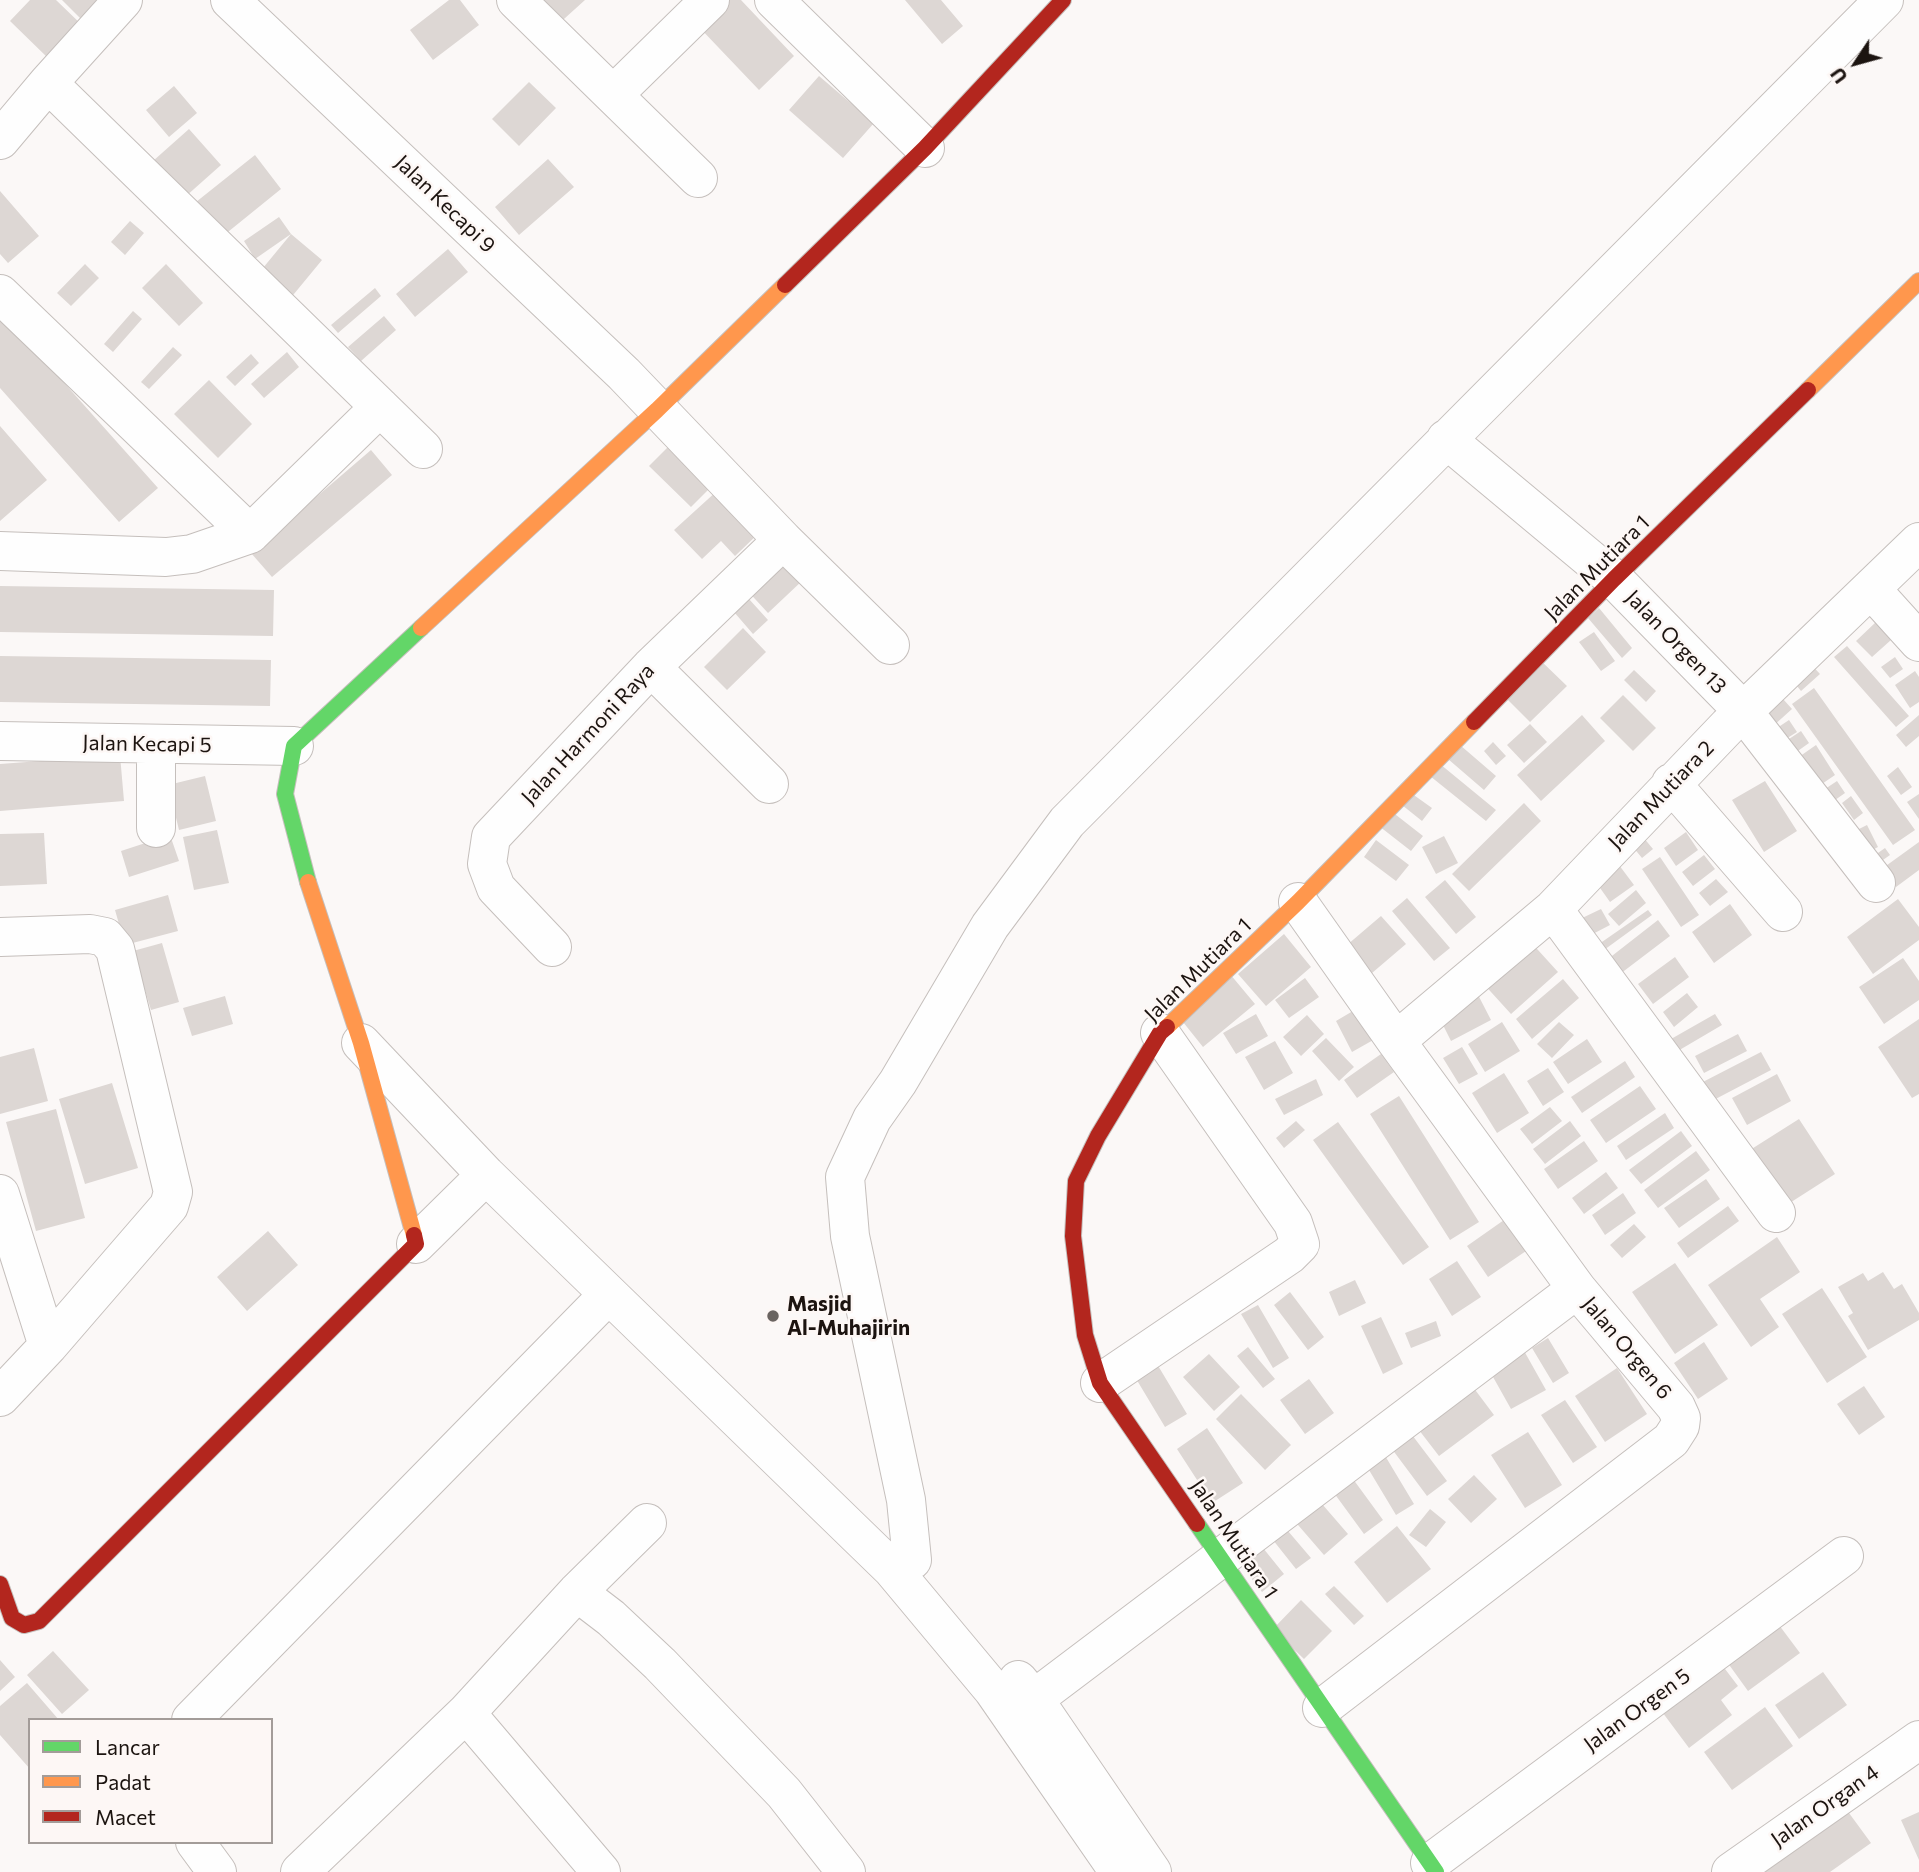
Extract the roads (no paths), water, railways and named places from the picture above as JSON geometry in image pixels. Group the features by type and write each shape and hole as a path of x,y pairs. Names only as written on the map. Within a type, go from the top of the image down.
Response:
{"street":[{"path":"0,140 123,0"},
{"name":"Jalan Kecapi 9","path":"230,0 624,374 783,540 891,645"},
{"path":"516,0 698,178"},
{"path":"613,95 710,0"},
{"path":"774,0 925,149"},
{"path":"416,1244 361,1044 303,867 285,794 294,746 657,410 925,149 1063,0"},
{"path":"1119,1872 902,1564 906,1500 850,1236 845,1177 867,1130 990,926 1067,822 1884,0"},
{"path":"48,83 423,449"},
{"name":"Jalan Mutiara 1","path":"1433,1868 1100,1383 1085,1335 1073,1236 1076,1181 1098,1136 1160,1033 1298,902 1614,579 1919,281"},
{"path":"0,294 250,534"},
{"path":"0,551 166,557 192,554 250,534 380,408"},
{"name":"Jalan Orgen 13","path":"1446,439 1614,579 1744,710 1876,883"},
{"name":"Jalan Harmoni Raya","path":"552,947 496,888 487,864 491,837 651,667 783,540"},
{"name":"Jalan Mutiara 2","path":"1396,1041 1553,909 1671,783 1919,542"},
{"path":"1871,589 1919,642"},
{"path":"651,667 769,784"},
{"name":"Jalan Kecapi 5","path":"0,741 294,746"},
{"path":"156,744 156,828"},
{"path":"1671,783 1783,912"},
{"name":"Jalan Orgen 6","path":"1298,902 1577,1289 1676,1407 1681,1418 1680,1426 1671,1440 1322,1708"},
{"path":"1553,909 1776,1213"},
{"path":"0,937 90,934 105,937 115,949 173,1192 169,1206 48,1346 0,1396"},
{"path":"1100,1383 1290,1255 1300,1244 1293,1223 1160,1033"},
{"path":"361,1044 486,1175 608,1295 902,1564 1034,1699 1152,1872"},
{"path":"0,1584 12,1618 24,1625 39,1621 486,1175"},
{"path":"0,1194 48,1346"},
{"path":"1034,1699 1577,1289"},
{"path":"193,1718 608,1295"},
{"path":"323,1864 577,1592 647,1523"},
{"name":"Jalan Orgen 5","path":"1433,1868 1844,1556"},
{"path":"577,1592 611,1618 660,1664 785,1793 846,1872"},
{"path":"466,1713 601,1872"},
{"name":"Jalan Organ 4","path":"1731,1872 1919,1740"},
{"path":"196,1844 217,1872"}],"place":[{"name":"Masjid Al-Muhajirin","path":"773,1316"}]}
